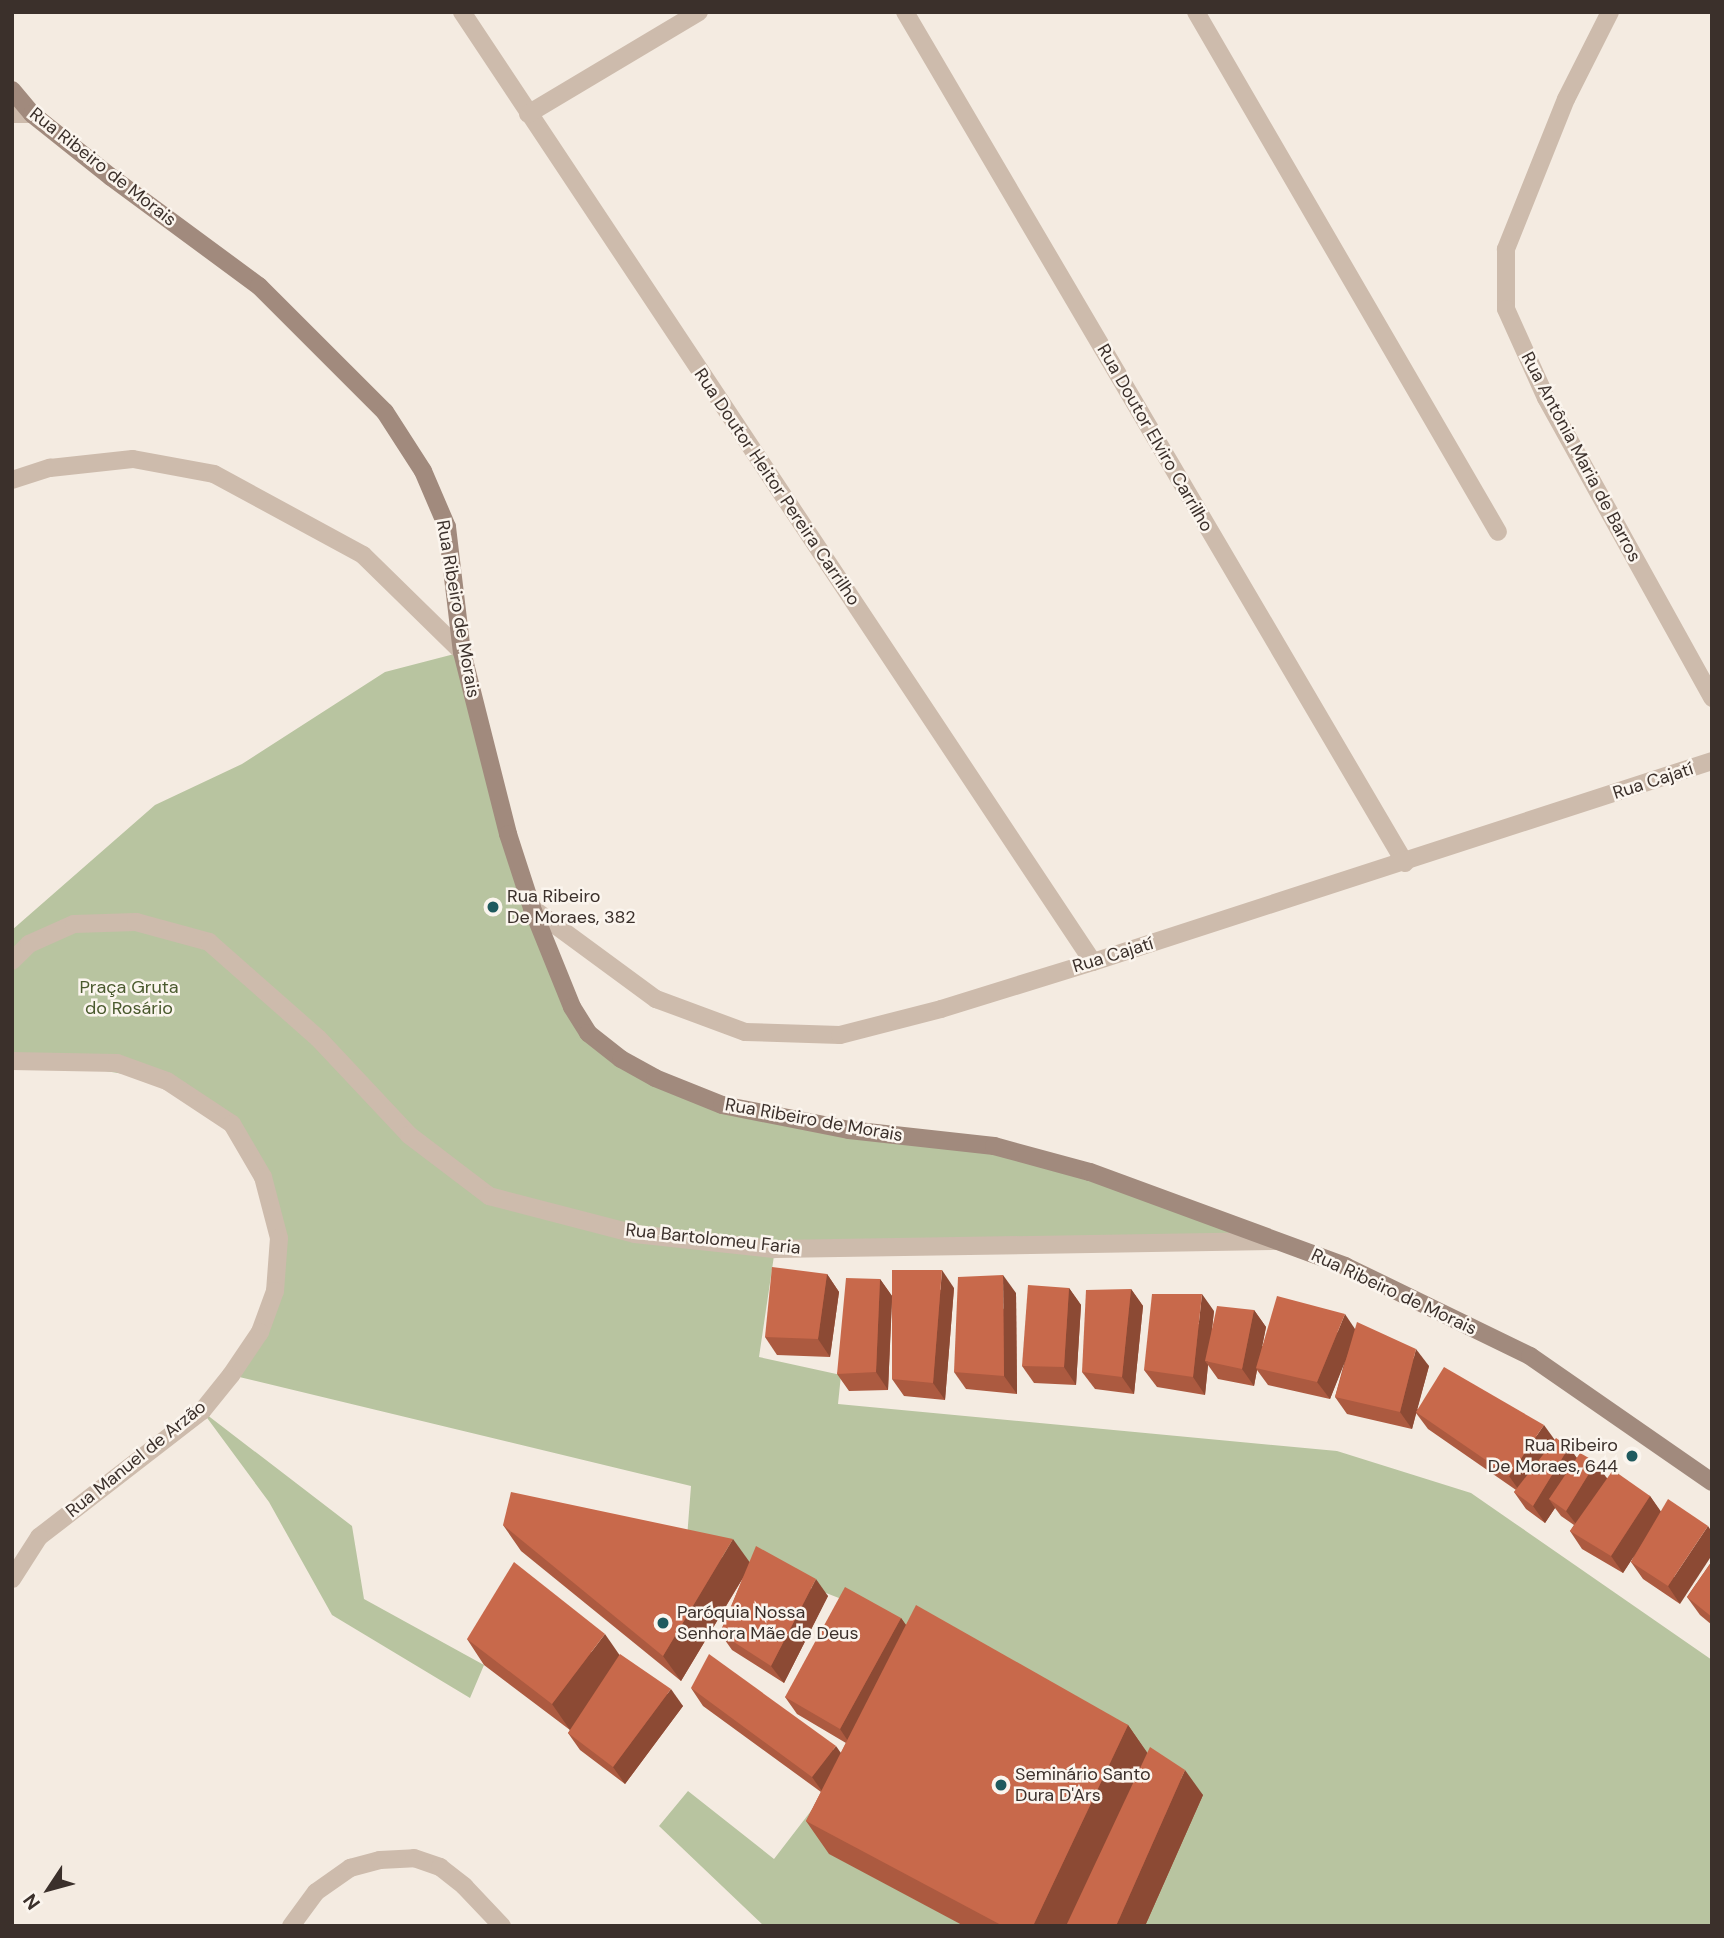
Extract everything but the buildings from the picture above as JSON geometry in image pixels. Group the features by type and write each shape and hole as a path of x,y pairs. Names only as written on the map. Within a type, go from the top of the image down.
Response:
{"street":[{"name":"Rua Doutor Heitor Pereira Carrilho","path":"462,12 1093,962"},
{"path":"528,114 699,12"},
{"name":"Rua Doutor Elviro Carrilho","path":"905,12 1405,863"},
{"path":"1196,12 1498,531"},
{"name":"Rua Antônia Maria de Barros","path":"1610,12 1566,99 1506,248 1506,309 1546,398 1712,698"},
{"name":"Rua Ribeiro de Morais","path":"12,90 32,114 259,286 385,412 422,471 447,527 462,652 532,908 572,1007 588,1032 621,1059 655,1078 722,1105 849,1130 994,1146 1066,1165 1345,1266 1530,1356 1712,1482"},
{"path":"12,114 32,114"},
{"path":"12,480 50,468 133,459 214,474 363,555 462,652"},
{"name":"Rua Cajatí","path":"532,908 656,999 745,1032 840,1034 1093,962 1405,863 1712,761"},
{"name":"Rua Bartolomeu Faria","path":"12,961 29,944 74,924 136,922 209,942 318,1038 409,1135 489,1196 635,1234 774,1249 1279,1241"},
{"name":"Rua Manuel de Arzão","path":"12,1061 117,1063 178,1088 232,1124 263,1177 279,1238 275,1291 260,1332 231,1376 202,1410 39,1537 12,1579"},
{"path":"291,1926 316,1892 350,1868 380,1860 414,1858 448,1873 502,1926"}],"green space":[{"name":"Praça Gruta do Rosário","path":"462,652 508,834 588,1033 722,1105 994,1146 1279,1241 775,1249 759,1357 841,1375 838,1404 1337,1451 1471,1493 1712,1660 1712,1926 1145,1926 913,1635 857,1605 751,1564 686,1551 691,1486 231,1375 260,1332 279,1238 232,1124 167,1081 56,1063 12,1064 12,930 155,805 242,764 385,672"},
{"path":"202,1411 352,1526 364,1599 484,1665 470,1698 332,1615 269,1502"},
{"path":"688,1791 774,1859 824,1794 964,1926 764,1926 659,1826"}],"place":[{"name":"Rua Ribeiro De Moraes, 382","path":"493,907"},
{"name":"Rua Ribeiro De Moraes, 644","path":"1632,1456"},
{"name":"Paróquia Nossa Senhora Mãe de Deus","path":"663,1623"},
{"name":"Seminário Santo Dura D'Ars","path":"1001,1785"}]}
